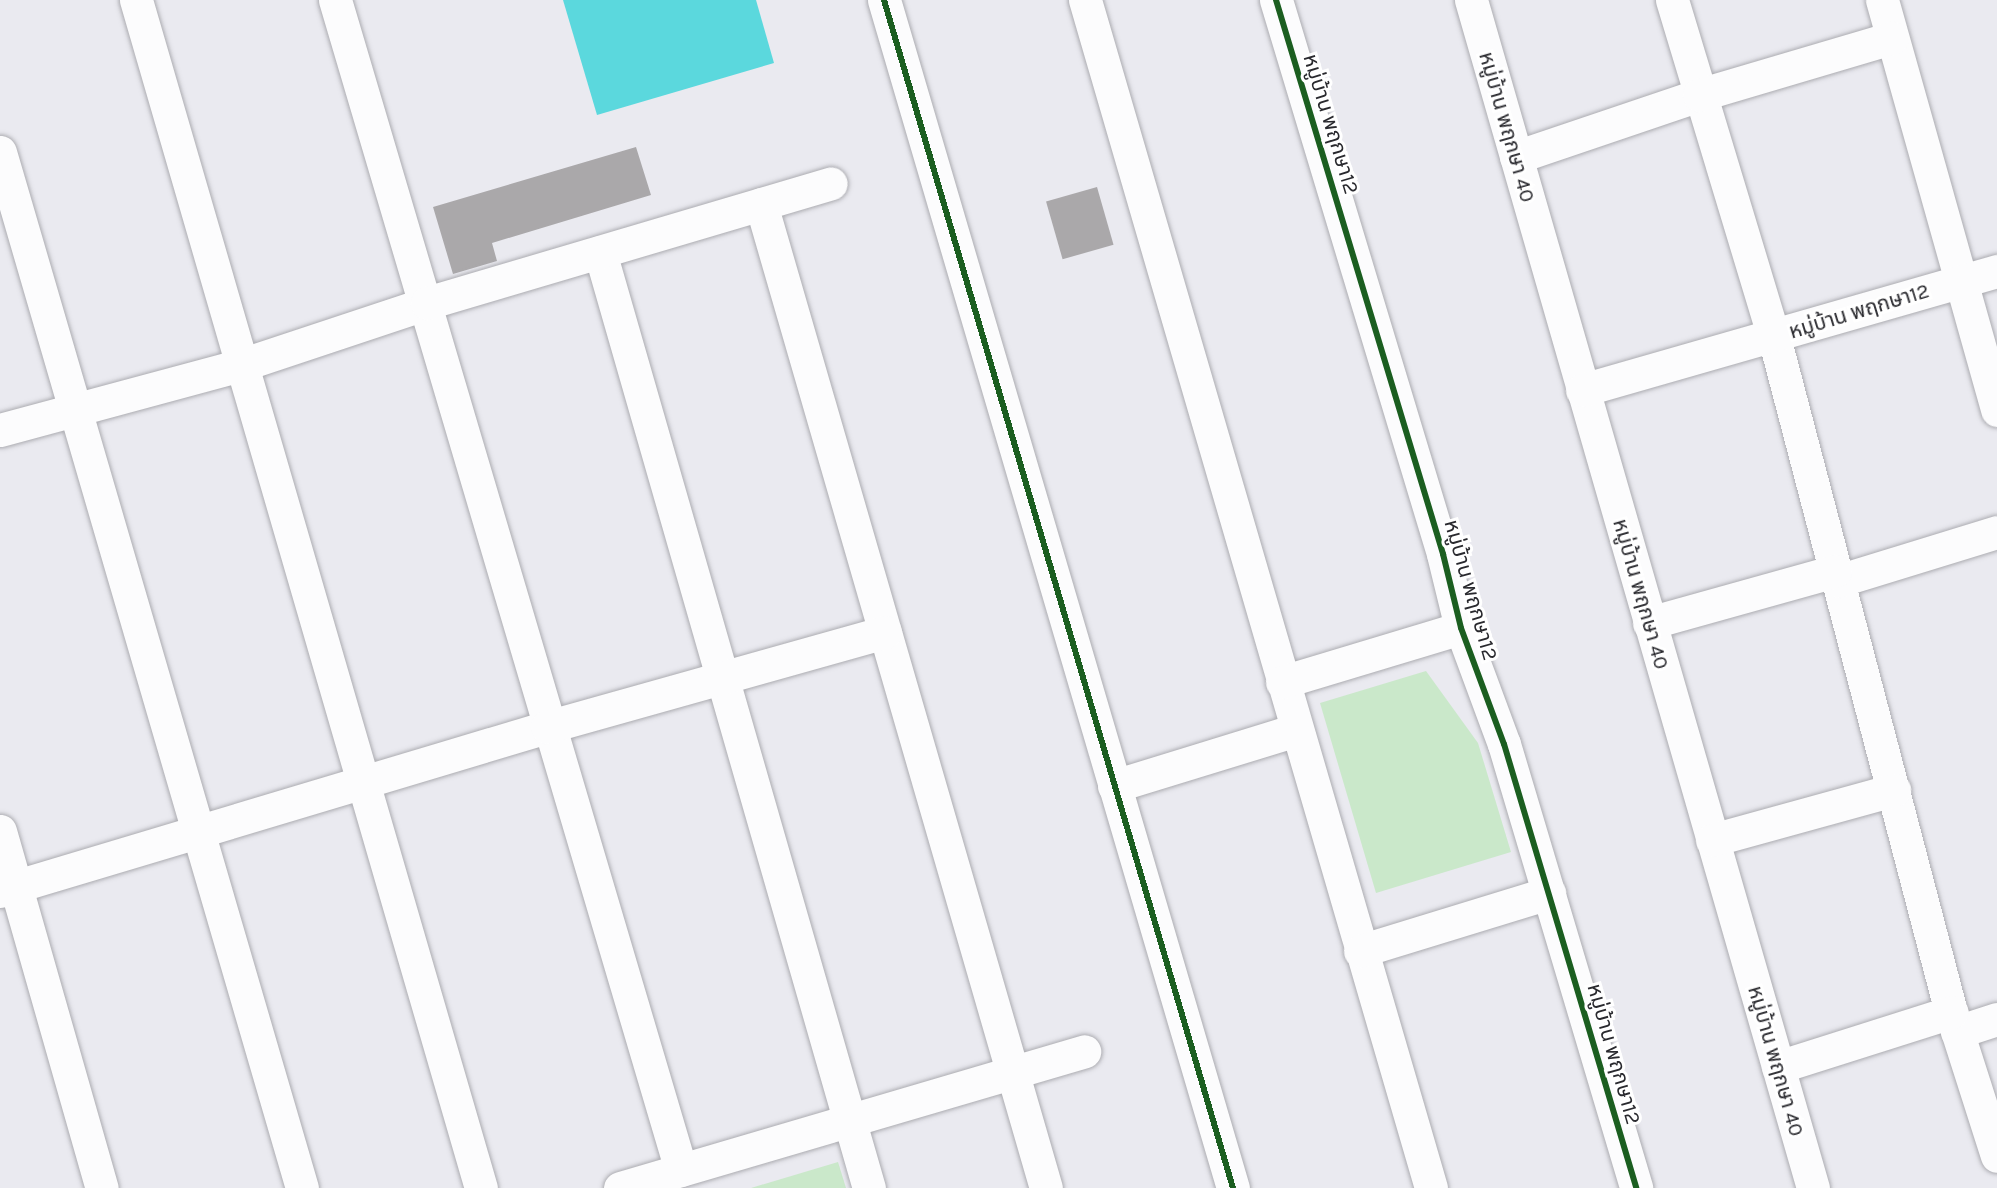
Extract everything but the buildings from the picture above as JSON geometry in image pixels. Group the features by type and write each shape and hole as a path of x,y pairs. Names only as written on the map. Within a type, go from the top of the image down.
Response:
{"street":[{"path":"136,0 244,364 481,1188"},
{"path":"335,0 427,303 547,727 681,1170"},
{"path":"884,0 1233,1188"},
{"path":"1085,0 1360,951 1431,1188"},
{"name":"หมู่บ้าน พฤกษา12","path":"1276,0 1443,554 1461,628 1504,744 1636,1188"},
{"name":"หมู่บ้าน พฤกษา 40","path":"1471,0 1813,1188"},
{"path":"1672,0 1774,336 1954,1022 1997,1156"},
{"path":"1882,0 1997,410"},
{"path":"1516,157 1699,95 1892,38"},
{"path":"0,152 302,1188"},
{"path":"0,430 244,364 427,303 831,183"},
{"path":"761,204 1046,1188"},
{"path":"600,252 869,1188"},
{"name":"หมู่บ้าน พฤกษา12","path":"1582,390 1997,271"},
{"path":"1649,623 1836,576 1997,532"},
{"name":"หมู่บ้าน พฤกษา12","path":"1282,682 1461,628"},
{"path":"8,889 547,727 885,632"},
{"path":"1114,786 1296,730"},
{"path":"1712,840 1894,790"},
{"path":"0,831 8,889 102,1188"},
{"path":"1360,951 1549,893"},
{"path":"1778,1067 1954,1022 1997,1019"},
{"path":"620,1188 1084,1051"}],"green space":[{"path":"1426,671 1478,743 1511,852 1376,893 1320,703"},
{"path":"838,1162 846,1188 751,1188"}],"water":[{"path":"563,0 756,0 774,63 597,115"}],"cycle path":[{"path":"884,0 1233,1188"},
{"path":"1276,0 1443,554 1461,628 1504,744 1636,1188"}]}
